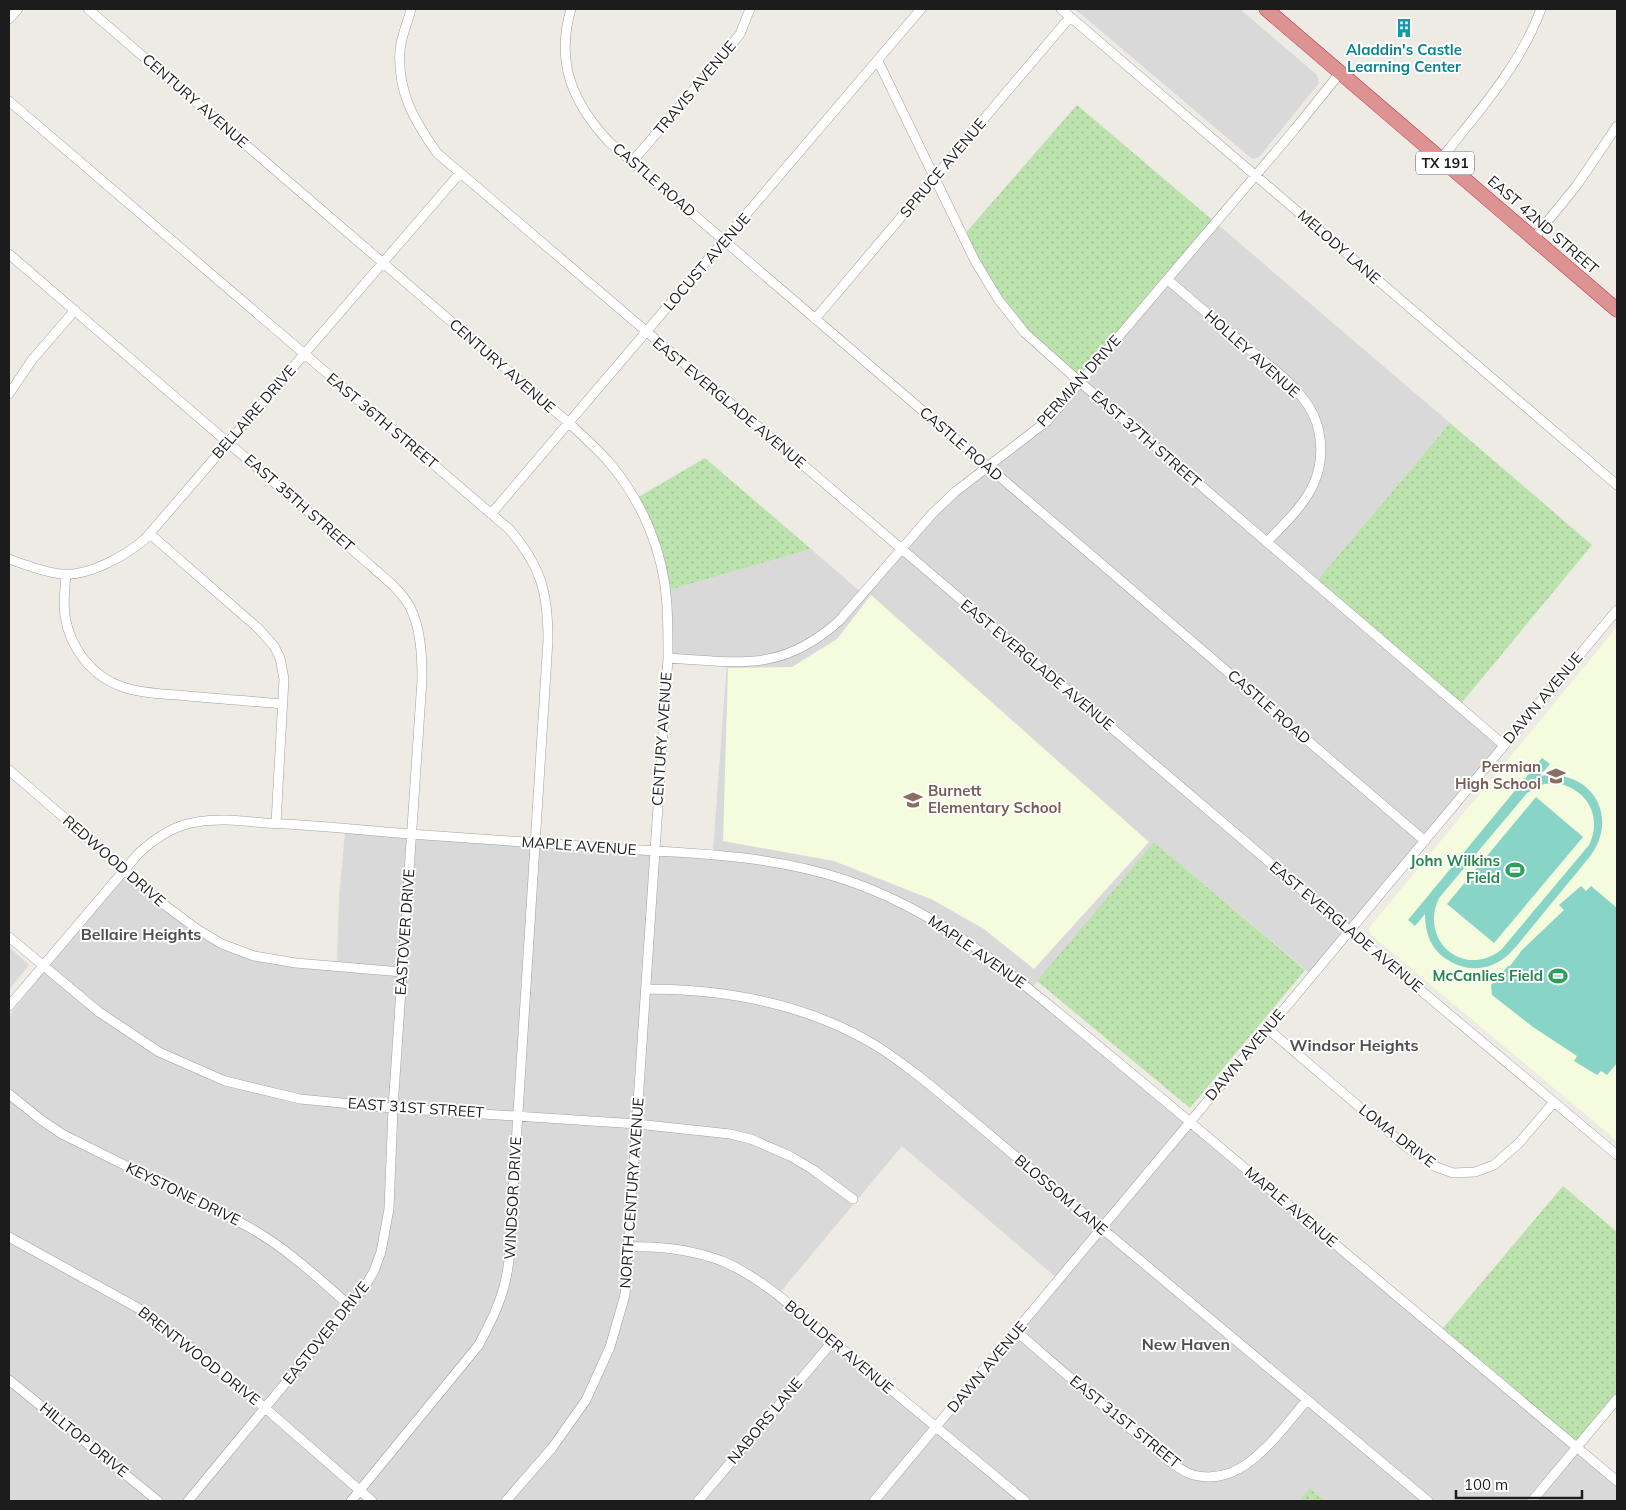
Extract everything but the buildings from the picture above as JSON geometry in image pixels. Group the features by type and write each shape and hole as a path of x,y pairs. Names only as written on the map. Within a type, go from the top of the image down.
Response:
{"highway":[{"name":"EAST 42ND STREET","path":"1266,9 1617,310"}],"street":[{"path":"9,19 18,9"},
{"name":"CENTURY AVENUE","path":"88,9 569,423 607,460 621,477 640,507 652,532 666,591 668,658 655,850"},
{"name":"EAST EVERGLADE AVENUE","path":"411,9 400,49 402,80 407,105 419,128 437,153 1350,931 1617,1155"},
{"name":"CASTLE ROAD","path":"571,9 565,56 573,88 585,113 596,127 632,162 1425,841"},
{"name":"TRAVIS AVENUE","path":"632,162 730,47 740,34 750,9"},
{"name":"LOCUST AVENUE","path":"491,514 922,9"},
{"name":"MELODY LANE","path":"1061,9 1617,486"},
{"path":"1441,159 1509,73 1535,26 1541,9"},
{"name":"SPRUCE AVENUE","path":"815,319 1070,17"},
{"name":"EAST 37TH STREET","path":"878,61 975,260 998,300 1025,333 1504,745"},
{"name":"PERMIAN DRIVE","path":"668,658 737,662 760,661 782,657 803,648 822,636 839,621 932,514 955,492 1047,421 1256,176 1340,73"},
{"name":"EAST 36TH STREET","path":"9,101 491,514 509,530 530,556 538,573 546,601 548,640 535,843"},
{"path":"1534,238 1578,185 1617,126"},
{"name":"BELLAIRE DRIVE","path":"9,559 54,573 66,574 91,569 111,562 130,552 150,534 460,173"},
{"name":"EAST 35TH STREET","path":"9,254 370,565 393,586 410,608 420,640 422,680 411,834"},
{"name":"HOLLEY AVENUE","path":"1168,280 1289,384 1308,406 1317,424 1321,447 1319,468 1314,483 1298,508 1267,542"},
{"path":"9,394 32,360 75,310"},
{"path":"150,534 268,639 277,652 284,679 276,823"},
{"path":"66,574 65,615 72,639 88,664 103,678 114,684 134,690 283,704"},
{"name":"DAWN AVENUE","path":"874,1501 1617,610"},
{"name":"REDWOOD DRIVE","path":"9,770 182,919 210,938 254,956 296,963 402,972"},
{"name":"MAPLE AVENUE","path":"9,1006 124,869 144,848 159,836 189,823 219,820 276,823 535,843 655,850 741,858 809,870 848,881 895,900 951,930 987,955 1190,1121 1617,1481"},
{"name":"EASTOVER DRIVE","path":"188,1501 364,1288 381,1252 386,1232 391,1182 393,1108 411,834"},
{"name":"WINDSOR DRIVE","path":"350,1501 478,1346 494,1317 505,1286 511,1253 511,1223 535,843"},
{"name":"NORTH CENTURY AVENUE","path":"506,1501 552,1448 586,1400 610,1347 625,1295 655,850"},
{"name":"EAST 31ST STREET","path":"9,936 99,1012 159,1052 225,1081 300,1099 393,1108 637,1124 718,1132 751,1139 790,1156 812,1169 853,1199"},
{"name":"BLOSSOM LANE","path":"646,989 691,990 748,997 800,1010 849,1031 874,1045 919,1076 1428,1501"},
{"name":"LOMA DRIVE","path":"1268,1029 1404,1145 1434,1166 1454,1174 1475,1172 1494,1164 1519,1143 1554,1102"},
{"name":"KEYSTONE DRIVE","path":"9,1094 62,1134 267,1237 350,1306"},
{"name":"BRENTWOOD DRIVE","path":"9,1237 138,1308 193,1349 265,1408 372,1501"},
{"name":"BOULDER AVENUE","path":"629,1247 666,1248 705,1256 738,1269 762,1284 1024,1501"},
{"name":"EAST 31ST STREET","path":"1016,1331 1140,1437 1192,1474 1223,1475 1242,1467 1265,1448 1307,1400"},
{"name":"NABORS LANE","path":"698,1501 832,1341"},
{"name":"HILLTOP DRIVE","path":"9,1380 158,1501"},
{"path":"1532,1501 1617,1399"}],"shaded area":[{"path":"1075,9 1240,9 1317,75 1319,83 1260,156 1254,159"},
{"path":"1216,223 1450,423 1315,583 1504,745 1313,976 1154,842 1031,989 1617,1481 1617,1501 1325,1501 1310,1489 1299,1501 9,1501 9,1016 124,869 141,884 233,949 337,966 339,898 345,832 596,847 713,850 727,662 668,658 666,591 811,549 863,594 932,514 1047,421","holes":["902,1146 1059,1280 936,1427 778,1295"]},
{"name":"Burnett Elementary School","path":"871,595 1149,842 1034,969 984,929 933,900 834,861 723,841 728,668 792,667 837,639"},
{"name":"Permian High School","path":"1617,627 1617,1141 1371,935 1369,928"},
{"path":"1542,758 1550,764 1540,776 1557,775 1573,779 1595,797 1601,810 1602,824 1599,840 1591,855 1517,946 1503,959 1492,965 1480,968 1460,966 1442,956 1433,946 1426,928 1425,914 1415,926 1408,920","holes":["1556,783 1567,786 1584,797 1593,814 1593,835 1589,845 1501,950 1487,958 1472,960 1459,957 1448,951 1440,941 1435,928 1434,913 1439,898 1527,793 1544,784"]},
{"name":"John Wilkins Field","path":"1536,797 1583,837 1494,943 1447,904"},
{"name":"McCanlies Field","path":"1581,886 1586,891 1591,886 1617,908 1617,1063 1607,1075 1601,1071 1597,1075 1574,1061 1577,1056 1533,1027 1492,995 1491,985 1510,966 1522,950 1564,910 1559,905"},
{"path":"9,947 29,965 9,990"}],"green space":[{"path":"1077,105 1216,223 1080,382 1025,333 998,300 963,236"},
{"path":"1450,423 1592,545 1459,706 1315,583"},
{"path":"705,458 811,549 666,591 662,569 635,499"},
{"path":"1154,842 1305,970 1190,1108 1037,981"},
{"path":"1563,1186 1617,1232 1617,1400 1577,1448 1439,1333"},
{"path":"1310,1488 1325,1501 1299,1501"}],"place":[{"name":"Aladdin's Castle Learning Center","path":"1404,28"},
{"name":"Permian High School","path":"1556,776"},
{"name":"Burnett Elementary School","path":"913,800"},
{"name":"John Wilkins Field","path":"1515,870"},
{"name":"McCanlies Field","path":"1558,976"}],"district":[{"name":"Bellaire Heights","path":"141,934"},
{"name":"Windsor Heights","path":"1354,1045"},
{"name":"New Haven","path":"1186,1344"}]}
